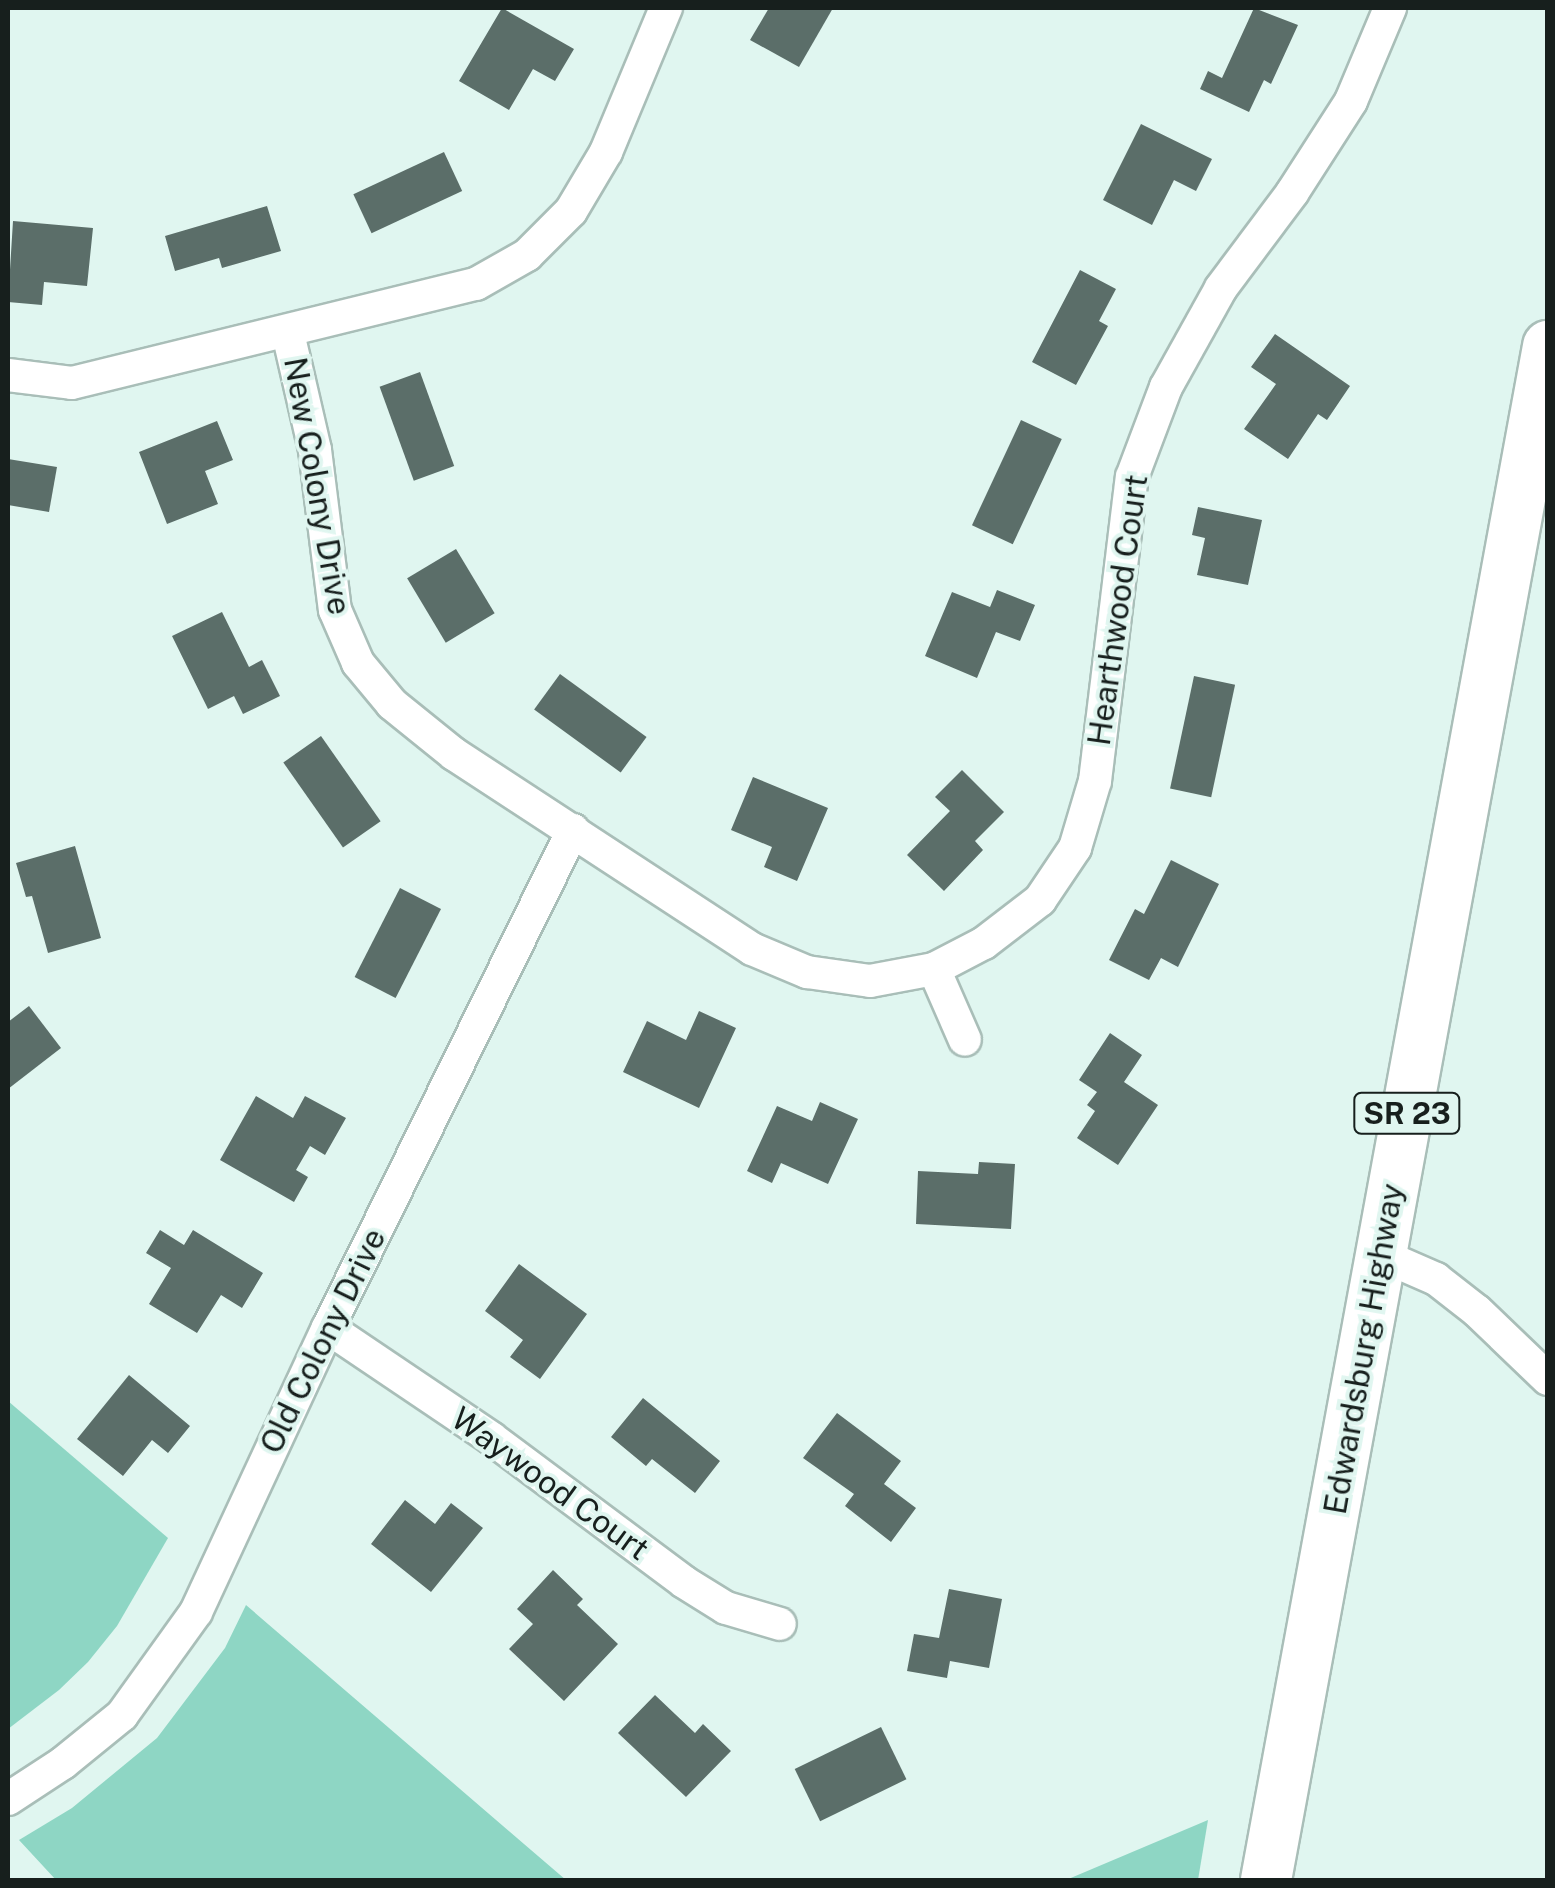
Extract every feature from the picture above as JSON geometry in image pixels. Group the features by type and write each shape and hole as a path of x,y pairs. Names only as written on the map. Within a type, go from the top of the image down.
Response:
{"main road":[{"name":"Edwardsburg Highway","path":"1266,1880 1548,346"}],"street":[{"path":"8,376 72,383 476,284 527,254 571,210 606,152 666,8"},
{"name":"Hearthwood Court","path":"573,830 752,949 806,972 870,981 934,969 984,943 1040,900 1075,848 1094,781 1132,477 1166,387 1221,288 1292,193 1351,100 1390,8"},
{"name":"New Colony Drive","path":"288,332 315,450 335,610 358,664 392,704 454,754 573,830"},
{"name":"Old Colony Drive","path":"8,1799 63,1763 122,1715 196,1612 328,1328 573,830"},
{"path":"934,969 965,1040"},
{"path":"1381,1255 1436,1279 1477,1311 1548,1379"},
{"name":"Waywood Court","path":"328,1328 491,1438 684,1582 726,1608 780,1624"}],"green space":[{"path":"8,1401 168,1538 117,1626 88,1662 8,1729"},
{"path":"246,1605 566,1880 56,1880 19,1840 72,1808 157,1738 225,1648"},
{"path":"1208,1820 1198,1880 1066,1880"}],"building":[{"path":"502,8 574,49 555,81 533,69 509,110 459,81"},
{"path":"769,8 833,8 799,67 750,40"},
{"path":"1254,8 1298,25 1271,84 1264,80 1249,112 1200,89 1208,71 1222,78"},
{"path":"1141,124 1212,159 1196,191 1174,180 1152,225 1103,200"},
{"path":"444,152 462,191 372,233 353,194"},
{"path":"267,206 281,251 222,268 219,258 175,271 165,236"},
{"path":"13,221 93,228 87,286 44,282 42,305 8,302"},
{"path":"1080,270 1116,289 1099,321 1108,326 1076,385 1032,362"},
{"path":"1275,334 1350,386 1327,420 1318,414 1288,459 1244,429 1276,384 1251,367"},
{"path":"420,372 454,466 414,481 380,387"},
{"path":"1021,420 1062,439 1013,544 972,525"},
{"path":"217,421 233,460 205,471 218,504 167,524 139,452"},
{"path":"8,459 57,467 49,512 8,505"},
{"path":"1198,507 1262,520 1248,585 1197,575 1205,538 1192,535"},
{"path":"456,549 495,613 446,643 407,578"},
{"path":"997,590 1035,605 1020,641 996,632 977,678 925,656 952,592 990,607"},
{"path":"222,612 249,667 262,660 280,696 243,714 234,696 208,709 172,636"},
{"path":"560,674 647,737 621,772 534,710"},
{"path":"1194,676 1235,685 1211,797 1170,788"},
{"path":"321,736 381,821 343,848 283,762"},
{"path":"962,770 1004,812 975,841 983,850 944,891 907,855 950,811 935,797"},
{"path":"753,777 828,808 797,881 764,867 772,847 731,830"},
{"path":"75,846 101,938 48,953 32,896 26,897 16,863"},
{"path":"1171,860 1219,884 1178,967 1161,958 1149,980 1109,960 1135,909 1144,914"},
{"path":"400,888 441,909 396,998 355,977"},
{"path":"29,1006 61,1048 8,1089 8,1022"},
{"path":"699,1011 736,1028 699,1108 623,1072 647,1021 686,1040"},
{"path":"1110,1033 1142,1055 1124,1082 1158,1105 1118,1165 1077,1138 1095,1111 1087,1105 1097,1092 1079,1080"},
{"path":"256,1096 293,1118 305,1096 346,1118 325,1155 310,1146 296,1170 308,1177 294,1202 220,1160"},
{"path":"820,1102 858,1119 828,1184 781,1163 772,1183 747,1171 777,1106 812,1121"},
{"path":"979,1162 1015,1164 1011,1229 916,1224 918,1171 978,1174"},
{"path":"160,1230 184,1245 193,1230 263,1273 242,1308 221,1295 197,1333 149,1304 171,1268 146,1253"},
{"path":"519,1264 587,1314 540,1379 510,1357 523,1340 485,1311"},
{"path":"129,1375 190,1426 168,1453 152,1440 123,1476 77,1439"},
{"path":"643,1398 720,1461 695,1493 652,1459 646,1466 611,1437"},
{"path":"837,1413 901,1461 884,1484 916,1508 891,1542 845,1506 854,1494 803,1458"},
{"path":"405,1500 435,1524 451,1503 483,1528 431,1592 371,1544"},
{"path":"553,1570 583,1599 577,1605 618,1644 564,1701 509,1649 533,1624 517,1609"},
{"path":"949,1589 1002,1599 989,1668 950,1661 947,1678 907,1671 914,1634 939,1638"},
{"path":"655,1695 695,1733 703,1724 731,1751 686,1797 618,1733"},
{"path":"881,1727 906,1779 820,1821 795,1769"}]}
